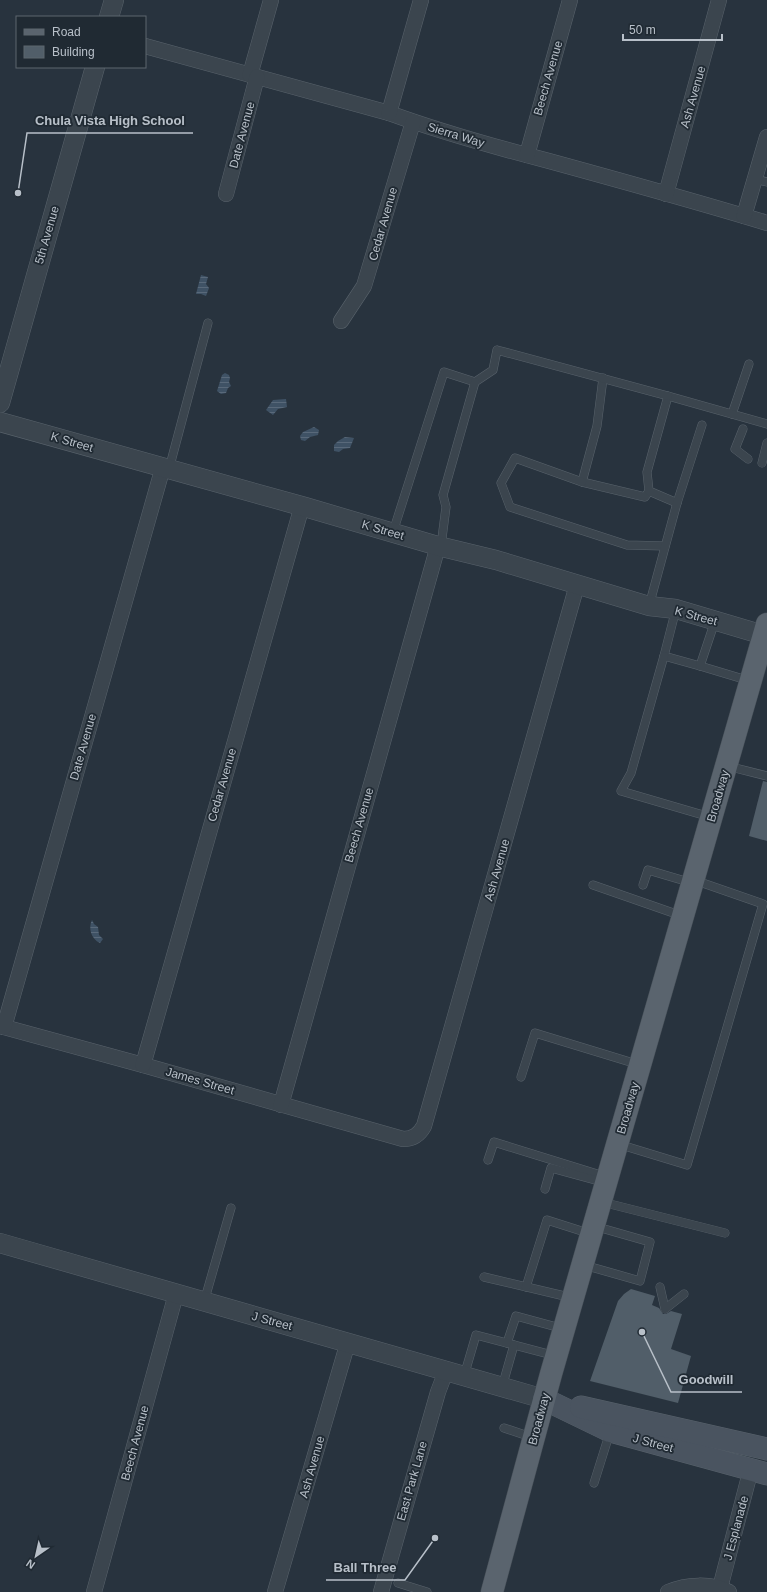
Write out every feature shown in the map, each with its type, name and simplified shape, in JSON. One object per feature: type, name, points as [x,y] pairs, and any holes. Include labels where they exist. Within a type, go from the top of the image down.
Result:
[{"type":"main road","name":"Broadway","points":[[492,1592],[544,1399],[750,682],[766,632]]},
{"type":"main road","name":"J Street","points":[[544,1399],[610,1431],[759,1471]]},
{"type":"main road","name":"J Street","points":[[544,1399],[767,1449]]},
{"type":"street","points":[[109,16],[114,0]]},
{"type":"street","name":"Date Avenue","points":[[226,194],[271,0]]},
{"type":"street","points":[[389,113],[421,0]]},
{"type":"street","name":"Beech Avenue","points":[[527,155],[570,0]]},
{"type":"street","name":"Ash Avenue","points":[[666,194],[720,0]]},
{"type":"street","name":"Sierra Way","points":[[146,46],[389,113],[413,122],[767,223]]},
{"type":"street","name":"5th Avenue","points":[[0,403],[95,68]]},
{"type":"street","name":"Cedar Avenue","points":[[341,321],[364,286],[413,122]]},
{"type":"street","points":[[744,216],[761,181],[767,137]]},
{"type":"street","name":"K Street","points":[[0,422],[302,506],[439,546],[496,560],[649,606],[676,610],[715,621],[766,632]]},
{"type":"street","name":"Date Avenue","points":[[2,1027],[166,468]]},
{"type":"street","name":"Cedar Avenue","points":[[143,1065],[302,506]]},
{"type":"street","name":"Beech Avenue","points":[[282,1105],[439,546]]},
{"type":"street","name":"Ash Avenue","points":[[399,1138],[412,1138],[417,1135],[424,1126],[577,585]]},
{"type":"street","name":"James Street","points":[[2,1027],[143,1065],[399,1138]]},
{"type":"street","name":"J Street","points":[[0,1243],[544,1399]]},
{"type":"street","name":"Beech Avenue","points":[[94,1592],[176,1294]]},
{"type":"street","name":"Ash Avenue","points":[[275,1592],[348,1342]]},
{"type":"street","name":"East Park Lane","points":[[381,1592],[438,1392],[446,1371]]},
{"type":"street","name":"J Esplanade","points":[[725,1590],[759,1471]]},
{"type":"street","points":[[668,1592],[696,1586],[725,1590]]},
{"type":"lane","points":[[166,468],[208,323]]},
{"type":"lane","points":[[439,546],[446,507],[443,495],[475,382],[493,370],[497,350],[767,424]]},
{"type":"lane","points":[[732,414],[749,364]]},
{"type":"lane","points":[[393,532],[444,372],[475,382]]},
{"type":"lane","points":[[582,482],[597,426],[603,378]]},
{"type":"lane","points":[[665,546],[627,545],[510,507],[501,483],[515,458],[582,482],[645,497],[649,490],[647,472],[668,396]]},
{"type":"lane","points":[[649,606],[677,503],[702,425]]},
{"type":"lane","points":[[743,429],[735,449],[748,459]]},
{"type":"lane","points":[[762,463],[767,443]]},
{"type":"lane","points":[[649,490],[677,503]]},
{"type":"lane","points":[[676,610],[631,772],[621,791],[712,817]]},
{"type":"lane","points":[[700,666],[715,621]]},
{"type":"lane","points":[[664,656],[750,682]]},
{"type":"lane","points":[[726,766],[767,776]]},
{"type":"lane","points":[[618,1144],[687,1165],[763,904],[693,882],[648,870],[643,885]]},
{"type":"lane","points":[[592,885],[683,916]]},
{"type":"lane","points":[[521,1077],[535,1033],[640,1065]]},
{"type":"lane","points":[[488,1160],[494,1142],[725,1233]]},
{"type":"lane","points":[[545,1189],[551,1168],[605,1187]]},
{"type":"lane","points":[[204,1302],[230,1208]]},
{"type":"lane","points":[[526,1287],[547,1220],[650,1242],[640,1281],[583,1265]]},
{"type":"lane","points":[[484,1277],[574,1298]]},
{"type":"lane","points":[[660,1287],[665,1309],[684,1294]]},
{"type":"lane","points":[[502,1387],[516,1316],[565,1329]]},
{"type":"lane","points":[[464,1376],[476,1335],[557,1357]]},
{"type":"lane","points":[[504,1428],[534,1438]]},
{"type":"lane","points":[[594,1483],[610,1431]]},
{"type":"lane","points":[[398,1583],[427,1592]]},
{"type":"water","points":[[201,275],[208,277],[206,284],[209,288],[206,296],[196,294]]},
{"type":"water","points":[[225,373],[229,375],[229,382],[231,386],[228,388],[226,393],[221,394],[217,391],[222,375]]},
{"type":"water","points":[[286,399],[287,407],[278,409],[273,415],[266,410],[273,400]]},
{"type":"water","points":[[314,427],[319,430],[318,435],[310,437],[305,441],[301,440],[300,436],[303,432]]},
{"type":"water","points":[[345,437],[354,438],[350,448],[343,449],[339,452],[334,451],[334,445]]},
{"type":"water","points":[[92,920],[98,927],[99,935],[103,939],[100,943],[92,936],[90,926]]},
{"type":"building","points":[[763,781],[767,782],[767,841],[749,836]]},
{"type":"building","points":[[631,1289],[655,1296],[652,1305],[659,1308],[663,1314],[671,1311],[682,1314],[671,1349],[691,1356],[678,1403],[590,1381],[618,1301]]},
{"type":"place","name":"Chula Vista High School","points":[[18,193]]},
{"type":"place","name":"Goodwill","points":[[642,1332]]},
{"type":"place","name":"Ball Three","points":[[435,1538]]}]
